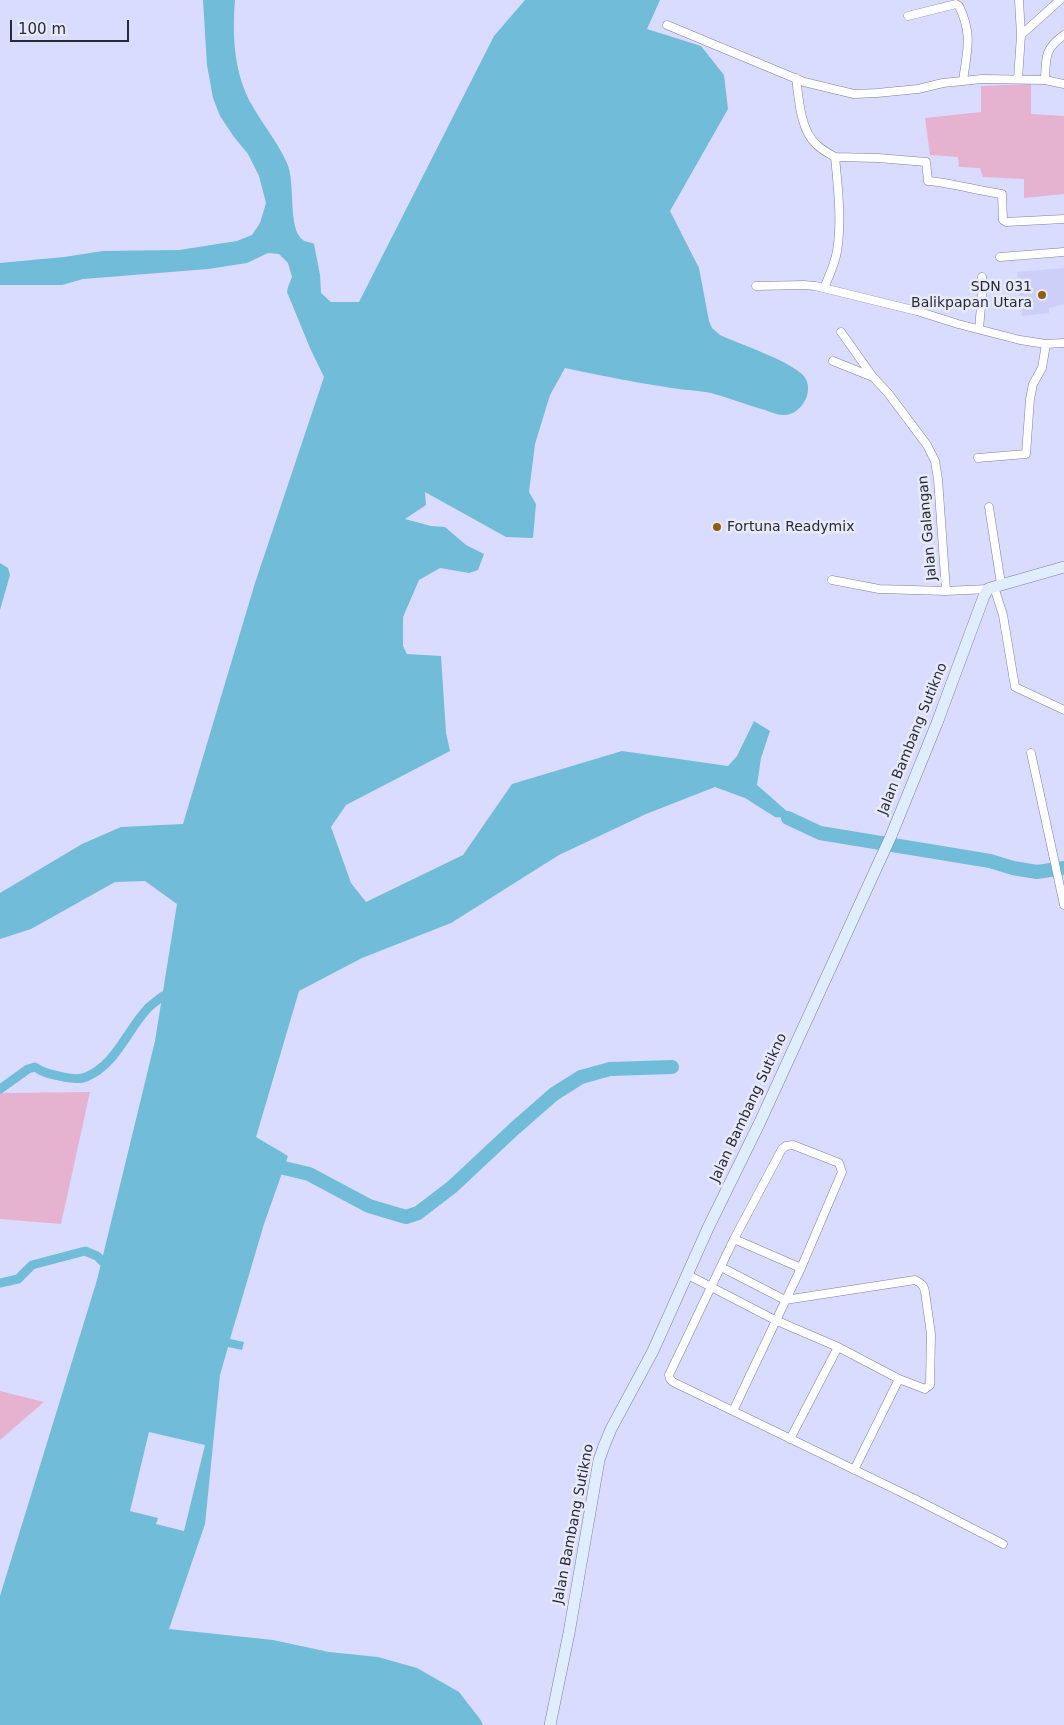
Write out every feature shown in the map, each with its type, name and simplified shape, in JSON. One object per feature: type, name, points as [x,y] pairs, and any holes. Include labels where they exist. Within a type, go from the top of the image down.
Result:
[{"type":"street","points":[[1018,79],[1021,35],[1019,0]]},
{"type":"street","points":[[1021,35],[1060,0]]},
{"type":"street","points":[[908,16],[956,4],[959,6],[968,30],[969,40],[963,81]]},
{"type":"street","points":[[667,25],[796,78],[854,94],[918,89],[982,79],[1045,80],[1064,84]]},
{"type":"street","points":[[1045,80],[1048,50],[1054,42],[1064,35]]},
{"type":"street","points":[[796,78],[800,109],[807,131],[815,143],[835,157],[926,162],[928,181],[1002,194],[1003,220],[1006,222],[1064,219]]},
{"type":"street","points":[[824,288],[837,252],[839,218],[835,157]]},
{"type":"street","points":[[1000,257],[1064,252]]},
{"type":"street","points":[[979,329],[982,277]]},
{"type":"street","points":[[756,286],[804,284],[917,311],[1020,340],[1046,344],[1064,342]]},
{"type":"street","points":[[840,332],[873,377]]},
{"type":"street","points":[[978,458],[1026,454],[1030,399],[1033,384],[1042,368],[1046,344]]},
{"type":"street","name":"Jalan Galangan","points":[[834,361],[873,377],[888,393],[927,445],[934,461],[938,479],[946,590]]},
{"type":"street","points":[[989,507],[994,587],[1005,623],[1015,687],[1064,710]]},
{"type":"street","points":[[832,580],[879,589],[946,590],[994,587],[1064,567]]},
{"type":"street","name":"Jalan Bambang Sutikno","points":[[550,1725],[569,1633],[599,1460],[611,1429],[653,1351],[716,1211],[764,1113],[891,836],[940,714],[984,596],[994,587]]},
{"type":"street","points":[[1031,753],[1064,905]]},
{"type":"street","points":[[732,1411],[841,1177],[842,1172],[839,1162],[793,1145],[782,1148],[734,1239],[669,1378],[673,1382],[732,1411],[917,1500],[1003,1544]]},
{"type":"street","points":[[734,1239],[800,1268]]},
{"type":"street","points":[[688,1275],[775,1320],[838,1348],[899,1380],[925,1389],[929,1388],[931,1383],[931,1334],[924,1286],[915,1280],[785,1300],[721,1267]]},
{"type":"street","points":[[790,1439],[838,1348]]},
{"type":"street","points":[[854,1470],[899,1380]]},
{"type":"shaded area","points":[[203,0],[235,0],[234,42],[238,69],[253,107],[279,148],[290,171],[295,226],[303,240],[314,244],[320,275],[321,293],[331,302],[359,302],[494,36],[525,0],[660,0],[647,29],[701,46],[724,75],[728,109],[670,211],[699,268],[709,321],[712,328],[720,335],[794,368],[802,374],[808,386],[808,393],[801,406],[790,414],[781,415],[711,393],[641,383],[565,368],[550,395],[535,444],[529,492],[536,504],[533,538],[506,537],[425,492],[426,505],[405,519],[431,526],[445,527],[466,545],[484,554],[478,570],[469,573],[440,568],[419,580],[403,617],[403,646],[407,654],[441,656],[446,733],[450,751],[346,805],[331,827],[351,883],[366,902],[463,855],[512,784],[622,751],[728,766],[737,756],[754,721],[770,731],[761,758],[757,785],[789,813],[788,818],[775,817],[745,798],[715,787],[646,814],[559,855],[451,923],[362,958],[299,991],[256,1137],[288,1156],[264,1224],[230,1339],[244,1342],[242,1350],[228,1347],[220,1375],[205,1524],[169,1629],[273,1640],[329,1652],[378,1657],[417,1668],[459,1692],[483,1725],[0,1725],[0,1596],[97,1280],[155,1041],[177,904],[145,881],[115,882],[31,929],[0,939],[0,893],[82,844],[121,827],[183,824],[255,583],[324,377],[287,292],[292,277],[288,263],[279,254],[268,253],[247,263],[208,269],[83,279],[62,285],[0,285],[0,263],[103,251],[179,250],[237,241],[252,235],[260,223],[266,203],[259,176],[248,154],[220,116],[213,98],[207,65]]},
{"type":"shaded area","points":[[1031,84],[1031,114],[1064,116],[1064,194],[1024,198],[1024,179],[983,177],[980,168],[959,167],[958,157],[930,155],[925,118],[981,112],[981,86]]},
{"type":"shaded area","name":"SDN 031 Balikpapan Utara","points":[[1064,268],[1064,304],[1049,308],[1049,313],[1022,316],[1017,272]]},
{"type":"shaded area","points":[[0,563],[8,568],[10,575],[0,610]]},
{"type":"shaded area","points":[[90,1092],[61,1224],[0,1219],[0,1093]]},
{"type":"shaded area","points":[[0,1391],[44,1402],[0,1440]]},
{"type":"pier","points":[[149,1432],[205,1445],[184,1531],[156,1524],[158,1518],[130,1511]]},
{"type":"waterway","points":[[788,818],[820,833],[990,861],[1013,868],[1037,872],[1064,868]]},
{"type":"waterway","points":[[0,1089],[28,1069],[35,1067],[41,1071],[62,1077],[86,1077],[113,1056],[148,1008],[163,996]]},
{"type":"waterway","points":[[284,1168],[309,1174],[369,1206],[406,1217],[418,1213],[452,1187],[554,1094],[581,1077],[610,1069],[672,1067]]},
{"type":"waterway","points":[[0,1283],[18,1279],[32,1265],[85,1251],[97,1256],[102,1261]]},
{"type":"place","name":"SDN 031 Balikpapan Utara","points":[[1042,295]]},
{"type":"place","name":"Fortuna Readymix","points":[[717,527]]}]
